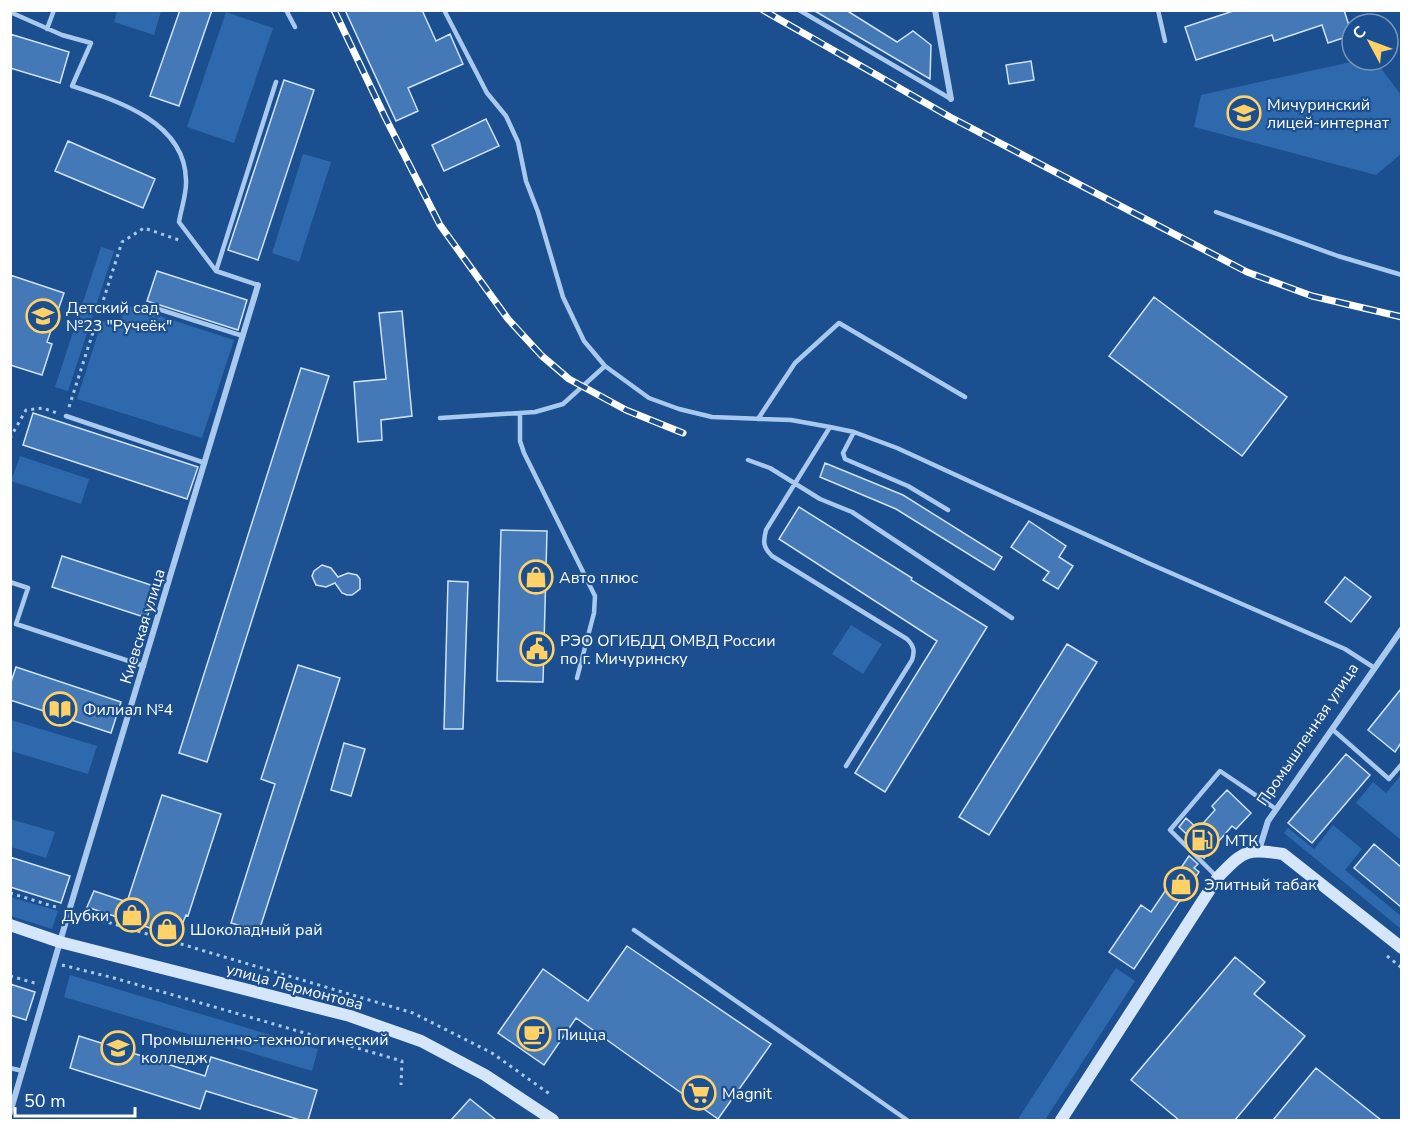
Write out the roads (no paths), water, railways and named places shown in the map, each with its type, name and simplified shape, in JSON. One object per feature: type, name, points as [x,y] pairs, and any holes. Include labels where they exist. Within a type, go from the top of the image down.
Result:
[{"type":"street","points":[[935,10],[951,99]]},
{"type":"street","name":"Киевская улица","points":[[10,1113],[258,285]]},
{"type":"street","name":"Промышленная улица","points":[[1259,850],[1268,821],[1401,629]]},
{"type":"street","points":[[1061,1120],[1218,877],[1240,855],[1259,850],[1283,854],[1401,948]]},
{"type":"street","name":"улица Лермонтова","points":[[10,925],[60,942],[350,1016],[421,1041],[485,1075],[553,1120]]},
{"type":"lane","points":[[47,29],[54,10]]},
{"type":"lane","points":[[286,10],[295,27]]},
{"type":"lane","points":[[444,10],[487,93],[506,116],[518,142],[526,181],[538,212],[563,297],[584,341],[605,366],[650,398],[679,409],[712,417],[791,420],[854,432],[897,448],[1148,563],[1345,649],[1373,667]]},
{"type":"lane","points":[[799,10],[951,99]]},
{"type":"lane","points":[[1158,10],[1165,41]]},
{"type":"lane","points":[[10,12],[62,35],[91,43],[72,86],[105,97],[156,122],[180,151],[187,181],[179,222],[216,271],[258,285]]},
{"type":"lane","points":[[216,271],[276,82]]},
{"type":"lane","points":[[1216,212],[1338,256],[1401,274]]},
{"type":"lane","points":[[152,307],[243,336]]},
{"type":"lane","points":[[758,419],[795,363],[839,323],[965,397]]},
{"type":"lane","points":[[441,418],[535,412],[562,404],[605,366]]},
{"type":"lane","points":[[520,413],[520,441],[524,453],[595,596],[594,613],[577,678]]},
{"type":"lane","points":[[66,416],[205,463]]},
{"type":"lane","points":[[830,427],[766,530],[763,542],[765,549],[772,556],[906,639],[912,645],[914,652],[912,660],[846,766]]},
{"type":"lane","points":[[854,432],[844,448],[845,459],[908,486],[948,510]]},
{"type":"lane","points":[[748,459],[770,468],[820,499],[852,512],[1012,618]]},
{"type":"lane","points":[[10,582],[28,588],[16,624],[144,666]]},
{"type":"lane","points":[[1332,729],[1389,779],[1401,764]]},
{"type":"lane","points":[[1218,877],[1170,830],[1220,771],[1276,809]]},
{"type":"lane","points":[[634,930],[907,1120]]},
{"type":"lane","points":[[10,1068],[23,1071]]},
{"type":"railway","points":[[334,10],[440,225],[508,319],[542,356],[569,379],[626,410],[683,433]]},
{"type":"railway","points":[[763,10],[950,117],[1247,272],[1312,296],[1402,317]]},
{"type":"place","name":"Мичуринский лицей-интернат","points":[[1244,113]]},
{"type":"place","name":"Детский сад №23 \"Ручеёк\"","points":[[43,316]]},
{"type":"place","name":"Авто плюс","points":[[536,577]]},
{"type":"place","name":"РЭО ОГИБДД ОМВД России по г. Мичуринску","points":[[537,649]]},
{"type":"place","name":"Филиал №4","points":[[60,709]]},
{"type":"place","name":"МТК","points":[[1202,840]]},
{"type":"place","name":"Элитный табак","points":[[1181,884]]},
{"type":"place","name":"Дубки","points":[[132,915]]},
{"type":"place","name":"Шоколадный рай","points":[[167,929]]},
{"type":"place","name":"Пицца","points":[[534,1034]]},
{"type":"place","name":"Промышленно-технологический колледж","points":[[118,1048]]},
{"type":"place","name":"Magnit","points":[[699,1093]]}]
